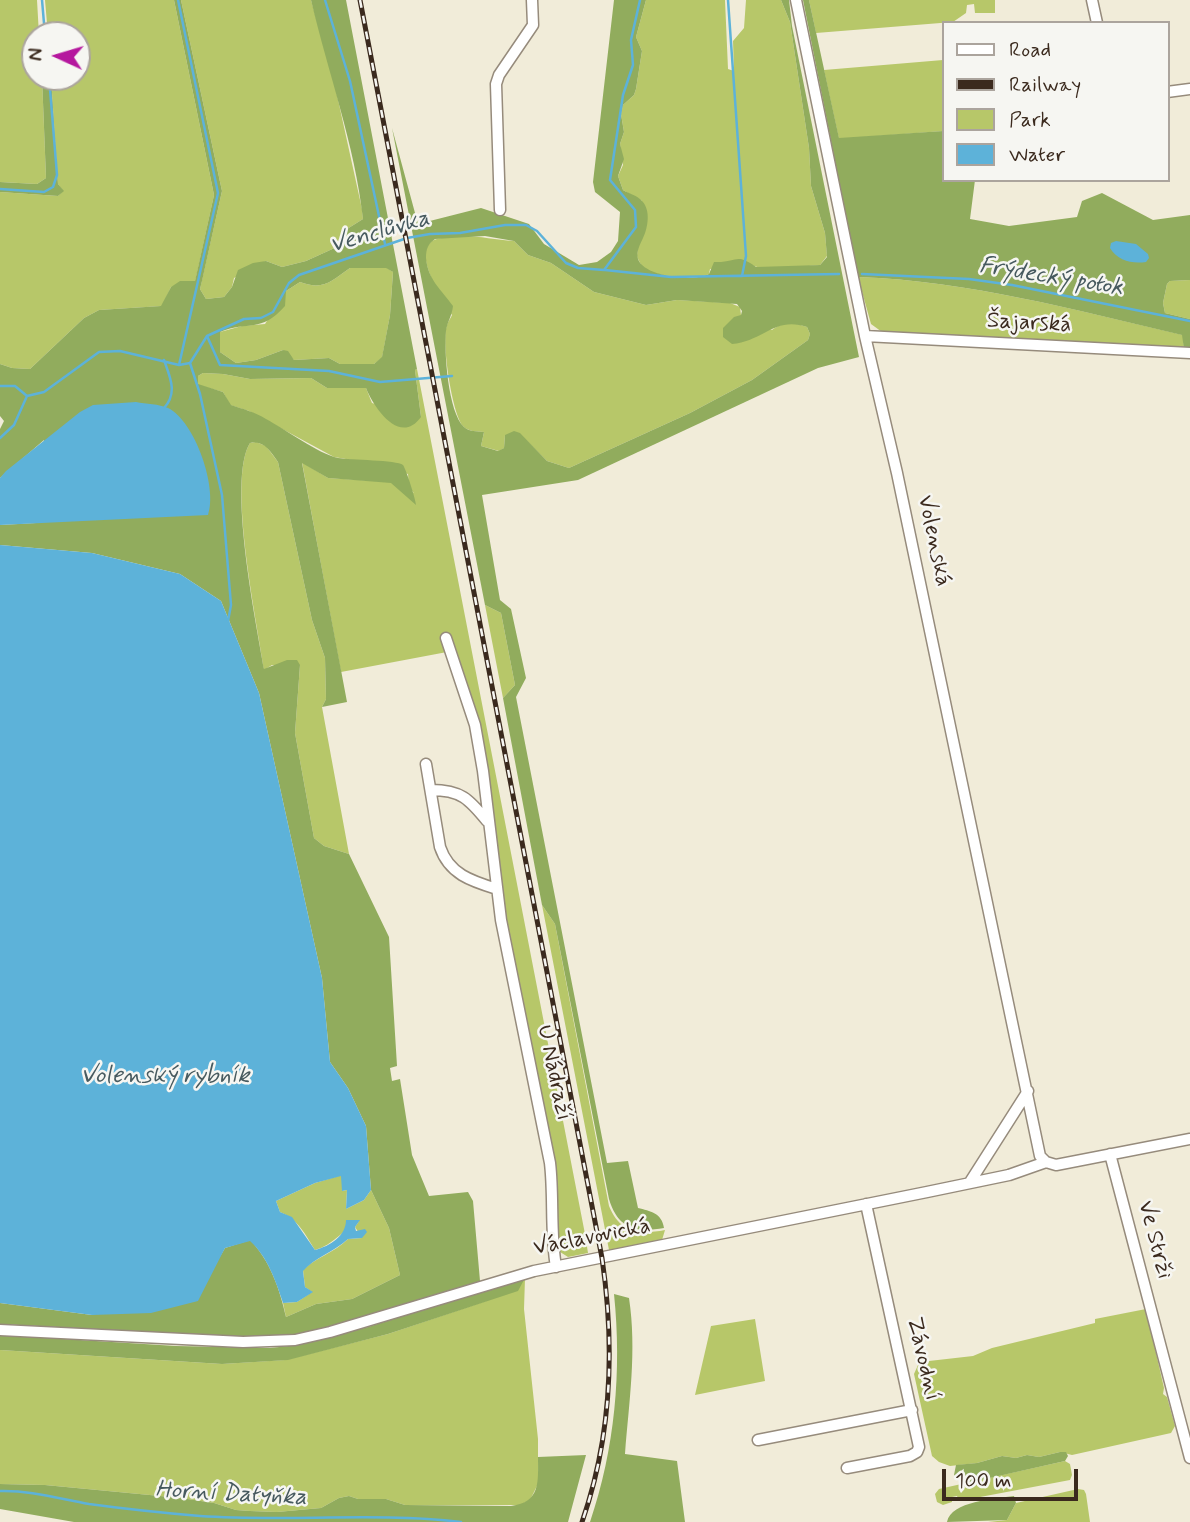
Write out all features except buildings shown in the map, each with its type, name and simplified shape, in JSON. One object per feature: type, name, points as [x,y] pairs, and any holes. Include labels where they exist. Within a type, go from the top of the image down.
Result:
[{"type":"street","points":[[500,210],[496,84],[499,75],[533,25],[533,0]]},
{"type":"street","name":"Volenská","points":[[796,0],[1040,1156],[1046,1162]]},
{"type":"street","points":[[1092,0],[1097,21]]},
{"type":"street","points":[[1169,92],[1190,89]]},
{"type":"street","name":"Šajarská","points":[[865,336],[1190,353]]},
{"type":"street","name":"U Nádraží","points":[[446,638],[475,725],[501,920],[550,1163],[553,1193],[552,1244],[556,1267]]},
{"type":"street","points":[[426,764],[444,860],[453,870],[472,882],[497,888]]},
{"type":"street","points":[[431,790],[455,792],[488,821]]},
{"type":"street","points":[[971,1182],[1028,1091]]},
{"type":"street","name":"Václavovická","points":[[0,1330],[243,1342],[295,1340],[534,1271],[1009,1175],[1046,1162],[1056,1165],[1190,1139]]},
{"type":"street","name":"Ve Strži","points":[[1110,1154],[1188,1441],[1190,1458]]},
{"type":"street","name":"Závodní","points":[[847,1468],[910,1456],[917,1452],[919,1440],[866,1204]]},
{"type":"street","points":[[758,1440],[912,1410]]},
{"type":"green space","points":[[0,0],[37,0],[38,21],[21,21],[21,91],[43,91],[46,178],[37,184],[0,182]]},
{"type":"green space","points":[[45,0],[174,0],[214,195],[195,282],[171,287],[162,306],[99,310],[84,318],[30,369],[12,368],[0,364],[0,192],[58,196],[63,191],[58,184],[52,91],[91,91],[91,21],[47,21]]},
{"type":"green space","points":[[174,0],[181,0],[222,191],[200,289],[206,299],[224,297],[232,287],[238,270],[253,263],[266,261],[282,267],[306,261],[339,246],[347,229],[363,219],[348,136],[311,0],[346,0],[417,369],[421,417],[405,428],[396,426],[381,414],[366,388],[327,388],[311,378],[250,379],[203,373],[198,376],[198,384],[223,392],[231,405],[262,417],[330,456],[399,463],[403,465],[411,485],[416,505],[391,483],[328,478],[302,463],[347,702],[322,707],[326,699],[325,658],[312,620],[278,462],[266,447],[259,443],[250,443],[244,461],[242,518],[264,669],[287,660],[297,660],[300,665],[295,733],[314,838],[324,846],[349,854],[389,937],[397,1066],[390,1068],[392,1081],[400,1079],[412,1155],[429,1196],[468,1192],[473,1201],[480,1281],[290,1336],[248,1337],[0,1324],[0,1303],[92,1315],[215,1265],[225,1248],[250,1240],[273,1276],[286,1317],[316,1304],[352,1299],[400,1275],[389,1228],[371,1190],[366,1126],[348,1088],[330,1062],[322,978],[259,693],[221,601],[180,574],[92,553],[0,545],[0,525],[36,523],[44,440],[0,478],[0,429],[4,421],[0,416],[0,364],[30,369],[84,318],[99,310],[161,306],[171,287],[180,281],[195,281],[214,195]],"holes":[[[350,268],[386,268],[393,272],[390,315],[382,357],[374,364],[340,364],[329,358],[294,360],[288,351],[283,350],[256,360],[236,363],[220,352],[220,332],[268,320],[285,306],[286,291],[300,282],[321,285],[332,281]]]},
{"type":"green space","points":[[181,0],[311,0],[335,86],[362,209],[363,219],[347,229],[339,246],[306,261],[282,267],[266,261],[234,278],[232,287],[224,297],[206,299],[200,289],[222,191]]},
{"type":"green space","points":[[614,0],[646,0],[636,37],[642,51],[636,89],[634,95],[623,105],[621,114],[624,132],[620,144],[624,159],[618,176],[623,190],[640,199],[647,209],[647,224],[638,259],[642,265],[659,274],[682,278],[709,274],[714,262],[736,259],[756,267],[820,265],[827,257],[825,233],[811,186],[809,148],[790,22],[781,0],[789,0],[859,357],[818,368],[578,480],[482,495],[500,600],[511,609],[526,678],[516,697],[607,1163],[628,1161],[638,1208],[661,1219],[664,1228],[645,1230],[623,1223],[617,1217],[609,1199],[555,924],[542,905],[503,698],[515,685],[501,613],[485,605],[392,128],[418,224],[481,208],[529,224],[544,244],[579,265],[597,262],[611,252],[618,241],[620,212],[595,192],[593,182]],"holes":[[[485,236],[514,241],[528,255],[551,263],[594,292],[646,305],[677,300],[737,304],[742,311],[741,315],[734,317],[723,328],[723,337],[732,344],[753,339],[786,325],[807,327],[810,334],[808,340],[752,380],[690,413],[569,468],[547,461],[520,433],[514,431],[505,435],[504,448],[498,451],[481,446],[484,432],[466,429],[454,409],[448,381],[446,341],[453,306],[432,278],[427,266],[426,252],[435,239]]]},
{"type":"green space","points":[[646,0],[725,0],[728,69],[734,71],[733,41],[744,28],[746,0],[781,0],[790,22],[809,148],[811,186],[825,233],[827,256],[820,265],[774,269],[750,264],[710,269],[709,274],[687,277],[653,272],[640,264],[637,256],[642,201],[623,190],[618,176],[623,165],[620,144],[624,132],[621,114],[623,105],[634,95],[636,89],[642,51],[636,37]]},
{"type":"green space","points":[[803,0],[809,0],[839,138],[942,131],[942,182],[975,182],[970,219],[1009,226],[1077,217],[1082,201],[1102,193],[1153,220],[1190,215],[1190,280],[1170,281],[1163,303],[1165,313],[1190,319],[1190,350],[1184,349],[1182,335],[1062,307],[940,284],[858,277]]},
{"type":"green space","points":[[809,0],[995,0],[995,13],[975,13],[974,4],[967,5],[966,13],[954,21],[816,33]]},
{"type":"green space","points":[[942,60],[942,131],[839,139],[824,70]]},
{"type":"green space","points":[[43,91],[52,91],[58,184],[64,191],[58,196],[0,192],[0,182],[37,184],[46,178]]},
{"type":"green space","points":[[462,236],[514,241],[528,255],[551,263],[594,292],[646,305],[677,300],[730,303],[740,307],[741,315],[772,330],[793,323],[807,327],[810,334],[808,340],[752,380],[690,413],[569,468],[547,461],[527,441],[505,435],[504,448],[499,451],[481,446],[484,432],[465,428],[455,407],[445,345],[447,325],[452,315],[431,277],[426,255],[428,246],[434,240]]},
{"type":"green space","points":[[350,268],[387,268],[393,272],[390,315],[382,358],[374,364],[340,364],[329,358],[294,360],[283,350],[256,360],[236,363],[220,352],[220,332],[265,324],[286,291],[300,282],[308,285],[327,283]]},
{"type":"green space","points":[[858,277],[940,284],[1062,307],[1183,335],[1184,349],[882,332],[871,324]]},
{"type":"green space","points":[[1190,280],[1190,319],[1165,313],[1163,303],[1167,284],[1170,281]]},
{"type":"green space","points":[[417,369],[585,1234],[588,1253],[568,1257],[557,1250],[556,1169],[515,961],[505,928],[482,751],[447,652],[341,672],[302,462],[328,478],[391,482],[414,493],[409,488],[408,474],[334,457],[249,411],[230,405],[223,392],[198,385],[198,376],[203,373],[250,379],[311,378],[327,388],[366,388],[372,403],[421,417]]},
{"type":"green space","points":[[250,443],[266,446],[278,462],[312,620],[325,658],[326,699],[322,707],[349,854],[324,846],[314,838],[295,733],[300,665],[272,665],[264,670],[242,518],[244,461]]},
{"type":"green space","points":[[485,605],[501,613],[515,685],[503,698]]},
{"type":"green space","points":[[542,905],[555,924],[609,1206],[619,1222],[631,1230],[665,1230],[662,1240],[609,1250]]},
{"type":"green space","points":[[342,1175],[342,1191],[347,1190],[346,1209],[364,1200],[371,1190],[389,1228],[400,1275],[352,1299],[316,1304],[286,1317],[283,1303],[297,1302],[312,1292],[305,1287],[303,1270],[348,1239],[362,1238],[355,1227],[359,1221],[327,1245],[315,1250],[296,1223],[280,1212],[276,1201],[315,1183]]},
{"type":"green space","points":[[525,1278],[524,1309],[538,1439],[538,1484],[530,1500],[520,1505],[405,1505],[386,1499],[358,1499],[349,1496],[339,1498],[321,1508],[277,1512],[250,1511],[181,1498],[45,1485],[0,1484],[0,1350],[222,1364],[285,1360],[388,1334],[486,1301]]},
{"type":"green space","points":[[525,1278],[518,1291],[388,1334],[288,1360],[222,1364],[0,1350],[0,1335],[176,1346],[270,1348],[298,1345],[368,1327]]},
{"type":"green space","points":[[614,1294],[629,1298],[631,1318],[632,1376],[625,1454],[677,1461],[685,1522],[590,1522],[611,1438],[614,1410],[617,1352]]},
{"type":"green space","points":[[1146,1309],[1164,1388],[1163,1394],[1167,1397],[1175,1426],[1171,1433],[1072,1455],[1060,1452],[1039,1457],[1002,1456],[977,1463],[950,1466],[932,1456],[914,1374],[918,1365],[929,1361],[973,1356],[992,1348],[1095,1323],[1095,1319]]},
{"type":"green space","points":[[755,1319],[765,1381],[695,1395],[711,1326]]},
{"type":"green space","points":[[1066,1452],[1068,1456],[1065,1461],[963,1484],[954,1475],[956,1465],[1002,1456],[1039,1457]]},
{"type":"green space","points":[[586,1455],[568,1522],[74,1522],[0,1509],[0,1484],[45,1485],[181,1498],[250,1511],[277,1512],[321,1508],[339,1498],[349,1496],[358,1499],[386,1499],[405,1505],[511,1506],[521,1504],[533,1495],[537,1482],[538,1457]]},
{"type":"green space","points":[[1065,1461],[1070,1464],[1070,1480],[959,1501],[957,1496],[952,1497],[952,1502],[943,1505],[937,1502],[935,1494],[939,1489]]},
{"type":"green space","points":[[1078,1489],[1084,1490],[1086,1494],[1090,1522],[988,1522],[1007,1520],[1016,1503]]},
{"type":"green space","points":[[1014,1496],[1016,1503],[1007,1520],[947,1522],[950,1515],[965,1505]]},
{"type":"water","points":[[1116,241],[1136,244],[1149,258],[1141,263],[1121,259],[1110,248],[1111,243]]},
{"type":"water","points":[[136,402],[168,408],[187,426],[207,473],[210,489],[208,515],[0,525],[0,478],[6,471],[80,412],[93,405]]},
{"type":"water","name":"Volenský rybník","points":[[0,545],[92,553],[180,574],[221,601],[259,693],[322,978],[330,1062],[348,1088],[366,1126],[371,1190],[364,1200],[346,1209],[347,1190],[342,1191],[341,1176],[315,1183],[276,1201],[280,1212],[292,1217],[315,1250],[336,1240],[343,1231],[346,1220],[360,1220],[355,1227],[356,1231],[365,1229],[367,1232],[362,1238],[348,1239],[303,1271],[305,1287],[313,1292],[297,1302],[283,1303],[266,1261],[250,1241],[225,1248],[198,1301],[151,1313],[92,1315],[0,1303]]},
{"type":"waterway","points":[[42,0],[44,21]]},
{"type":"waterway","points":[[178,0],[218,193],[179,365]]},
{"type":"waterway","points":[[325,0],[350,81],[385,244]]},
{"type":"waterway","name":"Venclůvka","points":[[0,386],[15,386],[27,396],[44,392],[99,352],[120,351],[179,365],[190,363],[207,336],[244,319],[261,318],[273,312],[289,283],[299,275],[407,238],[505,225],[526,225],[537,231],[566,263],[578,268],[604,270],[636,227],[635,210],[610,180],[623,95],[633,65],[631,40],[640,0]]},
{"type":"waterway","points":[[728,0],[746,256],[742,276]]},
{"type":"waterway","points":[[0,189],[44,192],[53,187],[57,175],[50,91]]},
{"type":"waterway","name":"Frýdecký potok","points":[[605,270],[671,277],[839,274]]},
{"type":"waterway","name":"Frýdecký potok","points":[[862,274],[969,279],[1012,285],[1190,321]]},
{"type":"waterway","points":[[207,336],[220,365],[329,371],[380,382],[452,376]]},
{"type":"waterway","points":[[164,360],[172,391],[164,408]]},
{"type":"waterway","points":[[190,363],[200,394],[222,495],[231,605],[228,621]]},
{"type":"waterway","points":[[0,438],[14,425],[27,396]]},
{"type":"waterway","name":"Horní Datyňka","points":[[0,1491],[34,1493],[103,1506],[200,1516],[396,1518],[461,1522]]},
{"type":"railway","points":[[360,0],[602,1258],[609,1325],[608,1391],[600,1457],[582,1522]]}]
